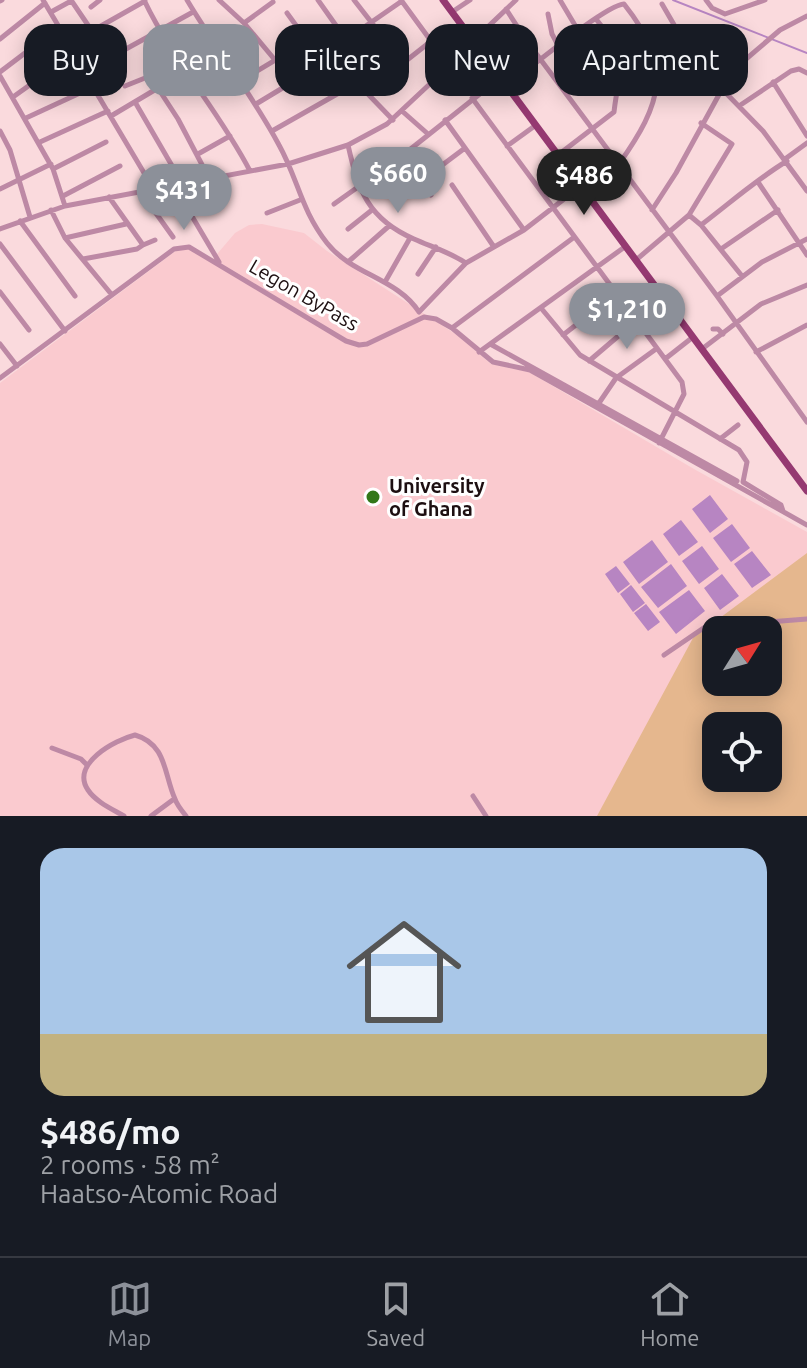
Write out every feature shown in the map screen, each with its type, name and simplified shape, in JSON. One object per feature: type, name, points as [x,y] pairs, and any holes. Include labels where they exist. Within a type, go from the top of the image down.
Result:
[{"type":"main road","points":[[443,0],[460,24]]},
{"type":"main road","points":[[514,96],[807,491]]},
{"type":"street","points":[[51,12],[71,0],[89,29],[94,31],[144,1],[156,24]]},
{"type":"street","points":[[91,7],[100,0]]},
{"type":"street","points":[[187,0],[202,24]]},
{"type":"street","points":[[219,0],[228,3],[275,60],[259,70]]},
{"type":"street","points":[[318,0],[336,24]]},
{"type":"street","points":[[354,0],[370,23],[402,0],[425,34]]},
{"type":"street","points":[[452,12],[470,0]]},
{"type":"street","points":[[493,24],[516,0]]},
{"type":"street","points":[[560,0],[574,24]]},
{"type":"street","points":[[706,0],[716,11],[725,14],[765,0]]},
{"type":"street","points":[[0,39],[44,2],[56,24]]},
{"type":"street","points":[[244,23],[273,2]]},
{"type":"street","points":[[589,24],[618,4],[624,4],[638,24]]},
{"type":"street","points":[[662,4],[674,24]]},
{"type":"street","points":[[506,9],[807,422]]},
{"type":"street","points":[[172,24],[193,12]]},
{"type":"street","points":[[287,13],[295,24]]},
{"type":"street","points":[[548,14],[554,38]]},
{"type":"street","points":[[748,57],[775,34],[807,16]]},
{"type":"street","points":[[558,155],[613,114],[624,65],[616,44],[596,19]]},
{"type":"street","points":[[409,58],[425,46]]},
{"type":"street","points":[[538,63],[554,51]]},
{"type":"street","points":[[24,55],[0,74],[52,166],[65,206]]},
{"type":"street","points":[[739,106],[791,71],[799,69],[807,73]]},
{"type":"street","points":[[773,82],[807,136]]},
{"type":"street","points":[[26,118],[94,88],[153,188]]},
{"type":"street","points":[[0,229],[65,206],[288,164],[348,145],[393,120],[425,88]]},
{"type":"street","points":[[13,97],[24,89]]},
{"type":"street","points":[[256,104],[275,93]]},
{"type":"street","points":[[40,142],[145,96]]},
{"type":"street","points":[[163,96],[209,178]]},
{"type":"street","points":[[203,96],[250,171]]},
{"type":"street","points":[[251,96],[288,164],[300,200],[334,252],[409,297],[418,315]]},
{"type":"street","points":[[272,131],[327,96]]},
{"type":"street","points":[[370,96],[393,120]]},
{"type":"street","points":[[334,204],[403,155],[475,96]]},
{"type":"street","points":[[619,164],[638,137],[655,96]]},
{"type":"street","points":[[652,210],[676,173],[716,96]]},
{"type":"street","points":[[729,96],[786,160],[806,188]]},
{"type":"street","points":[[472,98],[684,388],[676,412],[660,440]]},
{"type":"street","points":[[135,102],[182,183]]},
{"type":"street","points":[[402,111],[428,134]]},
{"type":"street","points":[[445,120],[524,230]]},
{"type":"street","points":[[636,260],[671,234],[689,215],[732,144],[701,123]]},
{"type":"street","points":[[507,146],[536,125]]},
{"type":"street","points":[[0,131],[10,150],[30,217]]},
{"type":"street","points":[[198,154],[230,136]]},
{"type":"street","points":[[0,189],[106,142]]},
{"type":"street","points":[[701,225],[807,143]]},
{"type":"street","points":[[348,145],[357,186],[372,210],[389,226],[410,238],[466,263]]},
{"type":"street","points":[[421,181],[465,148]]},
{"type":"street","points":[[403,155],[431,195]]},
{"type":"street","points":[[63,196],[120,166]]},
{"type":"street","points":[[758,182],[804,241],[807,255]]},
{"type":"street","points":[[170,185],[220,264]]},
{"type":"street","points":[[452,185],[494,247]]},
{"type":"street","points":[[418,315],[466,263],[524,230],[581,186]]},
{"type":"street","points":[[140,191],[173,237]]},
{"type":"street","points":[[109,197],[143,245]]},
{"type":"street","points":[[267,213],[300,200]]},
{"type":"street","points":[[51,210],[65,238],[112,295]]},
{"type":"street","points":[[348,229],[372,210]]},
{"type":"street","points":[[721,249],[778,210]]},
{"type":"street","points":[[689,215],[701,225],[742,276]]},
{"type":"street","points":[[20,221],[75,296]]},
{"type":"street","points":[[65,238],[127,224]]},
{"type":"street","points":[[348,262],[389,226]]},
{"type":"street","points":[[385,283],[410,238]]},
{"type":"street","points":[[452,328],[573,238]]},
{"type":"street","points":[[83,259],[133,250],[155,240]]},
{"type":"street","points":[[717,296],[762,262],[804,241]]},
{"type":"street","points":[[0,244],[65,331]]},
{"type":"street","points":[[479,352],[626,246]]},
{"type":"street","name":"Legon ByPass","points":[[0,378],[174,249],[189,247],[346,341],[359,345],[418,315]]},
{"type":"street","points":[[418,274],[436,247]]},
{"type":"street","points":[[702,349],[774,297],[807,285]]},
{"type":"street","points":[[0,292],[29,330]]},
{"type":"street","points":[[563,335],[616,294]]},
{"type":"street","points":[[541,308],[577,352],[589,361],[739,450],[747,462],[743,479],[745,484],[781,505],[783,512]]},
{"type":"street","points":[[418,315],[436,319],[452,328],[493,362],[530,370],[598,405]]},
{"type":"street","points":[[589,361],[636,321]]},
{"type":"street","points":[[756,352],[807,325]]},
{"type":"street","points":[[713,329],[723,334]]},
{"type":"street","points":[[665,359],[693,337]]},
{"type":"street","points":[[0,344],[17,366]]},
{"type":"street","points":[[492,345],[807,525]]},
{"type":"street","points":[[598,405],[616,378],[656,349]]},
{"type":"street","points":[[720,439],[738,425]]},
{"type":"street","points":[[660,440],[737,481]]},
{"type":"street","points":[[664,655],[705,627],[807,619]]},
{"type":"street","points":[[124,816],[95,798],[86,789],[84,780],[87,765],[127,737],[142,737],[160,754],[174,799],[186,816]]},
{"type":"street","points":[[52,748],[81,759],[87,765]]},
{"type":"street","points":[[473,796],[486,816]]},
{"type":"street","points":[[151,816],[174,799]]},
{"type":"shaded area","name":"University of Ghana","points":[[262,224],[304,233],[457,335],[491,364],[529,372],[807,532],[807,816],[0,816],[0,383],[177,250],[189,249],[212,260],[235,233],[249,225]]},
{"type":"shaded area","points":[[710,495],[728,519],[710,533],[692,509]]},
{"type":"shaded area","points":[[681,520],[698,542],[679,556],[663,534]]},
{"type":"shaded area","points":[[732,524],[750,548],[731,562],[713,538]]},
{"type":"shaded area","points":[[652,540],[668,562],[639,584],[623,562]]},
{"type":"shaded area","points":[[702,546],[719,569],[699,584],[682,561]]},
{"type":"shaded area","points":[[752,551],[771,575],[752,588],[734,564]]},
{"type":"shaded area","points":[[807,553],[807,816],[597,816],[693,638],[702,631],[702,696],[782,696],[782,616],[723,616]]},
{"type":"shaded area","points":[[671,564],[687,586],[658,608],[641,587]]},
{"type":"shaded area","points":[[616,566],[630,584],[618,593],[605,574]]},
{"type":"shaded area","points":[[722,574],[739,596],[720,610],[704,588]]},
{"type":"shaded area","points":[[631,585],[645,603],[633,612],[620,594]]},
{"type":"shaded area","points":[[689,590],[705,611],[676,634],[659,612]]},
{"type":"shaded area","points":[[646,604],[660,622],[648,631],[634,613]]},
{"type":"waterway","points":[[673,0],[807,53]]},
{"type":"place","name":"University of Ghana","points":[[373,497]]}]
